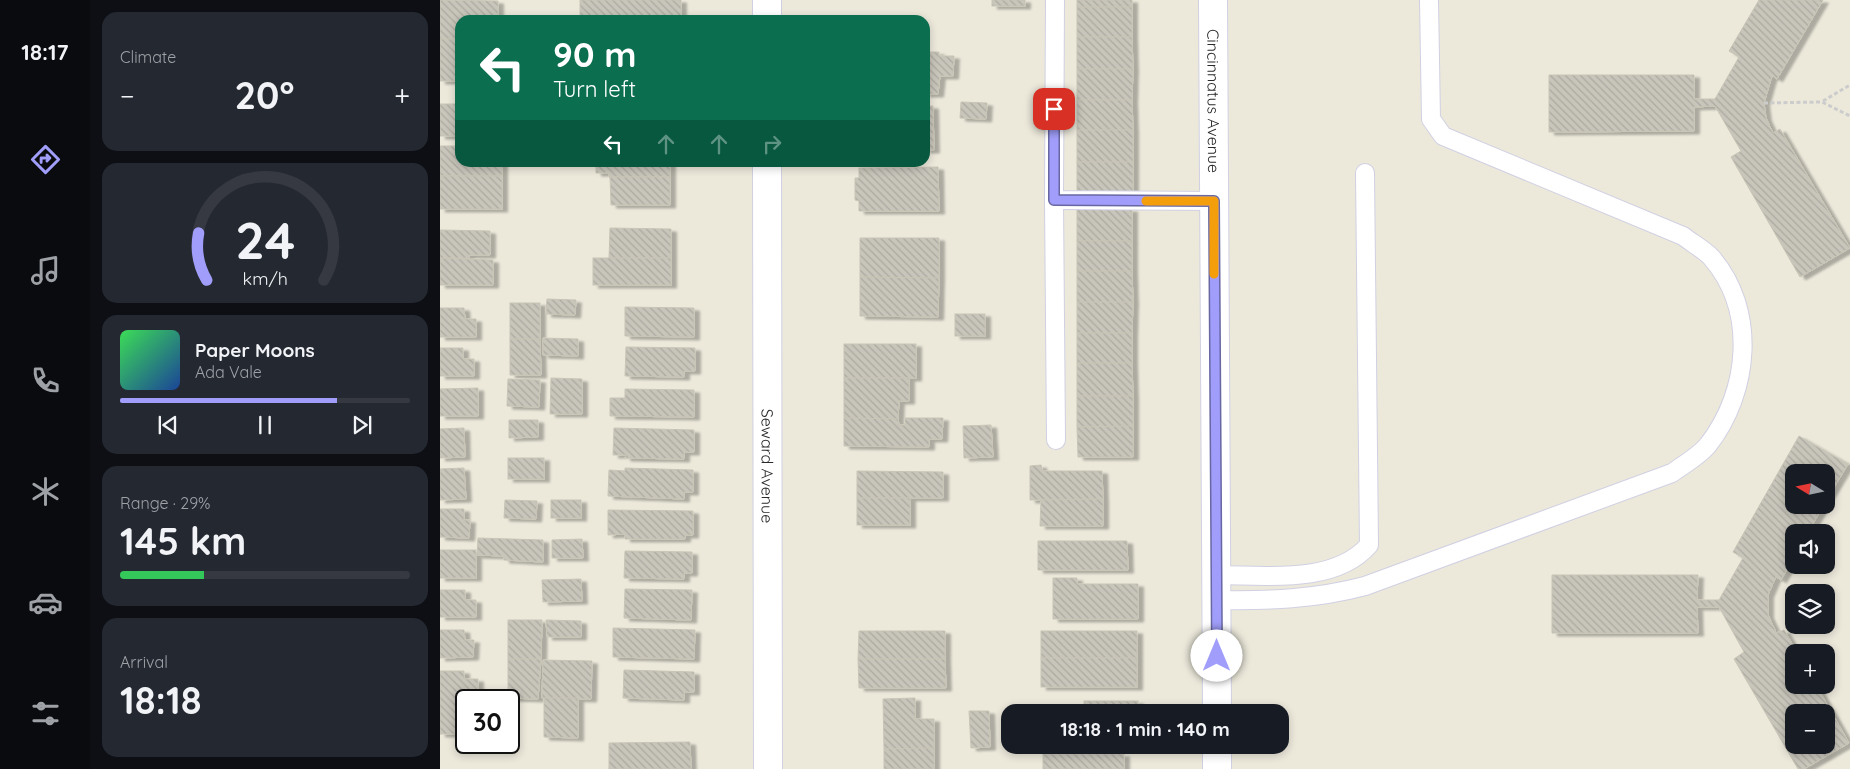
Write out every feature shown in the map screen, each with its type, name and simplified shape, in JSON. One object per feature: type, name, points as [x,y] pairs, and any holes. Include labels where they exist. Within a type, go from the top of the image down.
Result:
[{"type":"street","points":[[767,0],[767,15]]},
{"type":"street","name":"Cincinnatus Avenue","points":[[1213,0],[1217,704]]},
{"type":"street","name":"Seward Avenue","points":[[767,167],[768,769]]},
{"type":"street","points":[[1217,754],[1218,769]]},
{"type":"lane","points":[[1055,0],[1056,440]]},
{"type":"lane","points":[[1217,587],[1264,601],[1318,596],[1365,586],[1672,473],[1707,446],[1726,416],[1738,384],[1743,326],[1726,277],[1709,255],[1683,236],[1443,136],[1431,119],[1429,0]]},
{"type":"lane","points":[[1217,587],[1304,574],[1348,562],[1360,555],[1369,545],[1365,173]]},
{"type":"lane","points":[[1054,200],[1214,201]]},
{"type":"path","points":[[1822,102],[1850,85]]},
{"type":"path","points":[[1764,103],[1822,102],[1850,116]]},
{"type":"building","points":[[440,0],[498,1],[498,15],[455,15],[455,39],[440,39]]},
{"type":"building","points":[[580,0],[681,0],[681,15],[580,15]]},
{"type":"building","points":[[992,0],[1025,0],[1025,6],[992,6]]},
{"type":"building","points":[[1077,0],[1132,0],[1132,7],[1077,7]]},
{"type":"building","points":[[1759,0],[1823,0],[1777,79],[1773,76],[1771,79],[1764,103],[1766,118],[1773,133],[1780,129],[1850,248],[1800,277],[1731,157],[1741,151],[1715,106],[1694,107],[1694,131],[1549,132],[1549,75],[1694,75],[1694,99],[1715,99],[1739,57],[1729,51]]},
{"type":"building","points":[[1077,7],[1132,7],[1132,37],[1077,37]]},
{"type":"building","points":[[1077,37],[1132,37],[1133,69],[1077,69]]},
{"type":"building","points":[[440,39],[455,39],[455,81],[440,81]]},
{"type":"building","points":[[930,52],[939,52],[939,56],[954,56],[953,76],[940,76],[938,94],[930,94]]},
{"type":"building","points":[[1077,69],[1133,69],[1132,100],[1077,100]]},
{"type":"building","points":[[1077,100],[1132,100],[1133,130],[1077,130]]},
{"type":"building","points":[[961,102],[987,103],[986,119],[960,118]]},
{"type":"building","points":[[440,104],[455,104],[455,136],[440,136]]},
{"type":"building","points":[[930,106],[933,106],[934,150],[930,150]]},
{"type":"building","points":[[1077,130],[1133,130],[1133,162],[1077,162]]},
{"type":"building","points":[[440,146],[455,146],[455,167],[502,167],[502,176],[440,176]]},
{"type":"building","points":[[1077,162],[1133,162],[1133,192],[1077,193]]},
{"type":"building","points":[[596,167],[670,167],[670,177],[609,177],[609,173],[596,173]]},
{"type":"building","points":[[938,167],[939,211],[859,211],[859,201],[855,200],[855,178],[859,178],[859,168]]},
{"type":"building","points":[[440,176],[502,176],[502,209],[440,209]]},
{"type":"building","points":[[610,177],[670,177],[670,205],[611,205]]},
{"type":"building","points":[[1077,209],[1132,209],[1132,241],[1077,241]]},
{"type":"building","points":[[610,228],[671,229],[671,258],[609,258]]},
{"type":"building","points":[[440,230],[490,231],[490,255],[469,255],[469,258],[440,258]]},
{"type":"building","points":[[860,238],[939,238],[939,278],[860,277]]},
{"type":"building","points":[[1077,241],[1132,241],[1132,271],[1077,271]]},
{"type":"building","points":[[440,258],[493,260],[493,285],[440,285]]},
{"type":"building","points":[[593,258],[671,258],[671,285],[593,285]]},
{"type":"building","points":[[1077,271],[1132,271],[1133,302],[1077,302]]},
{"type":"building","points":[[860,277],[939,278],[938,317],[860,316]]},
{"type":"building","points":[[547,299],[576,300],[575,315],[546,314]]},
{"type":"building","points":[[1077,302],[1133,302],[1132,333],[1077,333]]},
{"type":"building","points":[[510,303],[540,303],[540,339],[510,339]]},
{"type":"building","points":[[625,307],[694,308],[694,337],[625,336]]},
{"type":"building","points":[[440,308],[464,308],[465,319],[476,319],[476,337],[440,337]]},
{"type":"building","points":[[955,314],[985,314],[985,336],[955,336]]},
{"type":"building","points":[[1077,333],[1132,333],[1132,363],[1077,363]]},
{"type":"building","points":[[543,338],[578,339],[578,356],[543,355]]},
{"type":"building","points":[[510,339],[540,339],[541,375],[510,375]]},
{"type":"building","points":[[844,344],[916,344],[916,378],[844,378]]},
{"type":"building","points":[[626,347],[695,348],[695,371],[684,371],[684,377],[625,376]]},
{"type":"building","points":[[440,348],[463,348],[463,359],[474,359],[474,376],[440,376]]},
{"type":"building","points":[[1077,363],[1132,363],[1133,396],[1077,396]]},
{"type":"building","points":[[551,378],[582,379],[582,414],[550,414]]},
{"type":"building","points":[[844,378],[909,378],[909,401],[899,401],[898,419],[844,418]]},
{"type":"building","points":[[508,379],[540,380],[539,407],[507,406]]},
{"type":"building","points":[[478,388],[478,416],[440,416],[440,389]]},
{"type":"building","points":[[625,389],[694,390],[694,417],[610,416],[610,398],[625,398]]},
{"type":"building","points":[[1077,396],[1133,396],[1133,426],[1077,427]]},
{"type":"building","points":[[844,418],[898,419],[899,425],[905,425],[905,418],[943,418],[942,439],[929,439],[929,447],[844,446]]},
{"type":"building","points":[[509,420],[538,420],[538,437],[509,438]]},
{"type":"building","points":[[991,425],[993,457],[964,458],[963,426]]},
{"type":"building","points":[[1133,426],[1133,457],[1078,457],[1077,427]]},
{"type":"building","points":[[464,428],[465,457],[440,458],[440,429]]},
{"type":"building","points":[[614,428],[694,430],[694,452],[684,452],[684,459],[625,458],[626,455],[613,455]]},
{"type":"building","points":[[1799,436],[1848,464],[1835,486],[1835,464],[1785,464],[1785,514],[1819,514],[1813,524],[1785,524],[1785,573],[1781,580],[1776,577],[1768,595],[1768,615],[1776,633],[1784,630],[1792,644],[1785,644],[1785,694],[1821,694],[1827,704],[1785,704],[1785,747],[1734,659],[1744,652],[1719,607],[1697,607],[1698,633],[1552,633],[1552,575],[1698,575],[1697,600],[1719,600],[1743,558],[1733,552]]},
{"type":"building","points":[[508,458],[544,458],[544,479],[508,479]]},
{"type":"building","points":[[1041,465],[1042,471],[1102,471],[1103,499],[1030,500],[1030,466]]},
{"type":"building","points":[[464,468],[466,499],[440,500],[440,469]]},
{"type":"building","points":[[625,468],[693,470],[693,492],[684,492],[684,499],[608,496],[609,470],[625,471]]},
{"type":"building","points":[[857,471],[943,472],[943,498],[857,498]]},
{"type":"building","points":[[857,498],[910,498],[910,525],[857,525]]},
{"type":"building","points":[[1103,499],[1103,526],[1040,526],[1041,500]]},
{"type":"building","points":[[505,500],[537,501],[536,519],[504,518]]},
{"type":"building","points":[[551,500],[581,500],[581,518],[551,518]]},
{"type":"building","points":[[440,509],[464,509],[464,520],[470,520],[469,538],[440,537]]},
{"type":"building","points":[[608,510],[693,511],[693,535],[685,535],[685,539],[625,539],[625,534],[608,535]]},
{"type":"building","points":[[478,538],[543,540],[543,562],[504,560],[504,556],[477,555]]},
{"type":"building","points":[[582,539],[583,558],[552,558],[552,540]]},
{"type":"building","points":[[1038,541],[1127,541],[1128,570],[1038,570]]},
{"type":"building","points":[[440,550],[476,550],[476,578],[440,578]]},
{"type":"building","points":[[625,551],[692,552],[692,573],[684,573],[684,579],[624,578]]},
{"type":"building","points":[[1053,578],[1077,578],[1077,584],[1138,584],[1138,619],[1053,619]]},
{"type":"building","points":[[581,579],[582,601],[543,602],[542,580]]},
{"type":"building","points":[[625,589],[692,590],[691,620],[624,618]]},
{"type":"building","points":[[440,590],[465,590],[465,600],[476,600],[476,617],[440,617]]},
{"type":"building","points":[[508,620],[542,620],[541,659],[508,659]]},
{"type":"building","points":[[546,620],[581,621],[581,637],[547,637]]},
{"type":"building","points":[[613,628],[695,630],[694,659],[613,657]]},
{"type":"building","points":[[440,630],[464,630],[465,640],[474,640],[473,657],[440,658]]},
{"type":"building","points":[[859,631],[945,631],[945,659],[858,659]]},
{"type":"building","points":[[1041,631],[1137,631],[1137,658],[1041,658]]},
{"type":"building","points":[[1041,658],[1137,658],[1137,687],[1041,687]]},
{"type":"building","points":[[508,659],[541,659],[538,699],[520,698],[520,689],[508,689]]},
{"type":"building","points":[[858,659],[945,659],[946,688],[859,688]]},
{"type":"building","points":[[543,660],[592,661],[591,699],[542,698]]},
{"type":"building","points":[[624,670],[694,672],[694,692],[684,692],[684,700],[623,698]]},
{"type":"building","points":[[440,671],[464,671],[464,679],[478,679],[478,689],[455,689],[455,734],[440,734]]},
{"type":"building","points":[[544,698],[578,698],[578,738],[544,737]]},
{"type":"building","points":[[915,698],[915,719],[934,719],[934,748],[884,749],[883,699]]},
{"type":"building","points":[[1084,701],[1138,701],[1138,704],[1084,704]]},
{"type":"building","points":[[969,711],[989,711],[990,747],[971,748]]},
{"type":"building","points":[[1835,718],[1849,743],[1835,751]]},
{"type":"building","points":[[690,742],[691,769],[609,769],[609,743]]},
{"type":"building","points":[[934,748],[934,769],[884,769],[884,749]]},
{"type":"building","points":[[1043,754],[1124,754],[1124,769],[1043,769]]},
{"type":"building","points":[[1789,754],[1830,754],[1804,769],[1798,769]]},
{"type":"slow traffic","points":[[1146,201],[1214,201],[1214,274]]},
{"type":"route","points":[[1054,109],[1054,200],[1214,201],[1217,656]]}]
